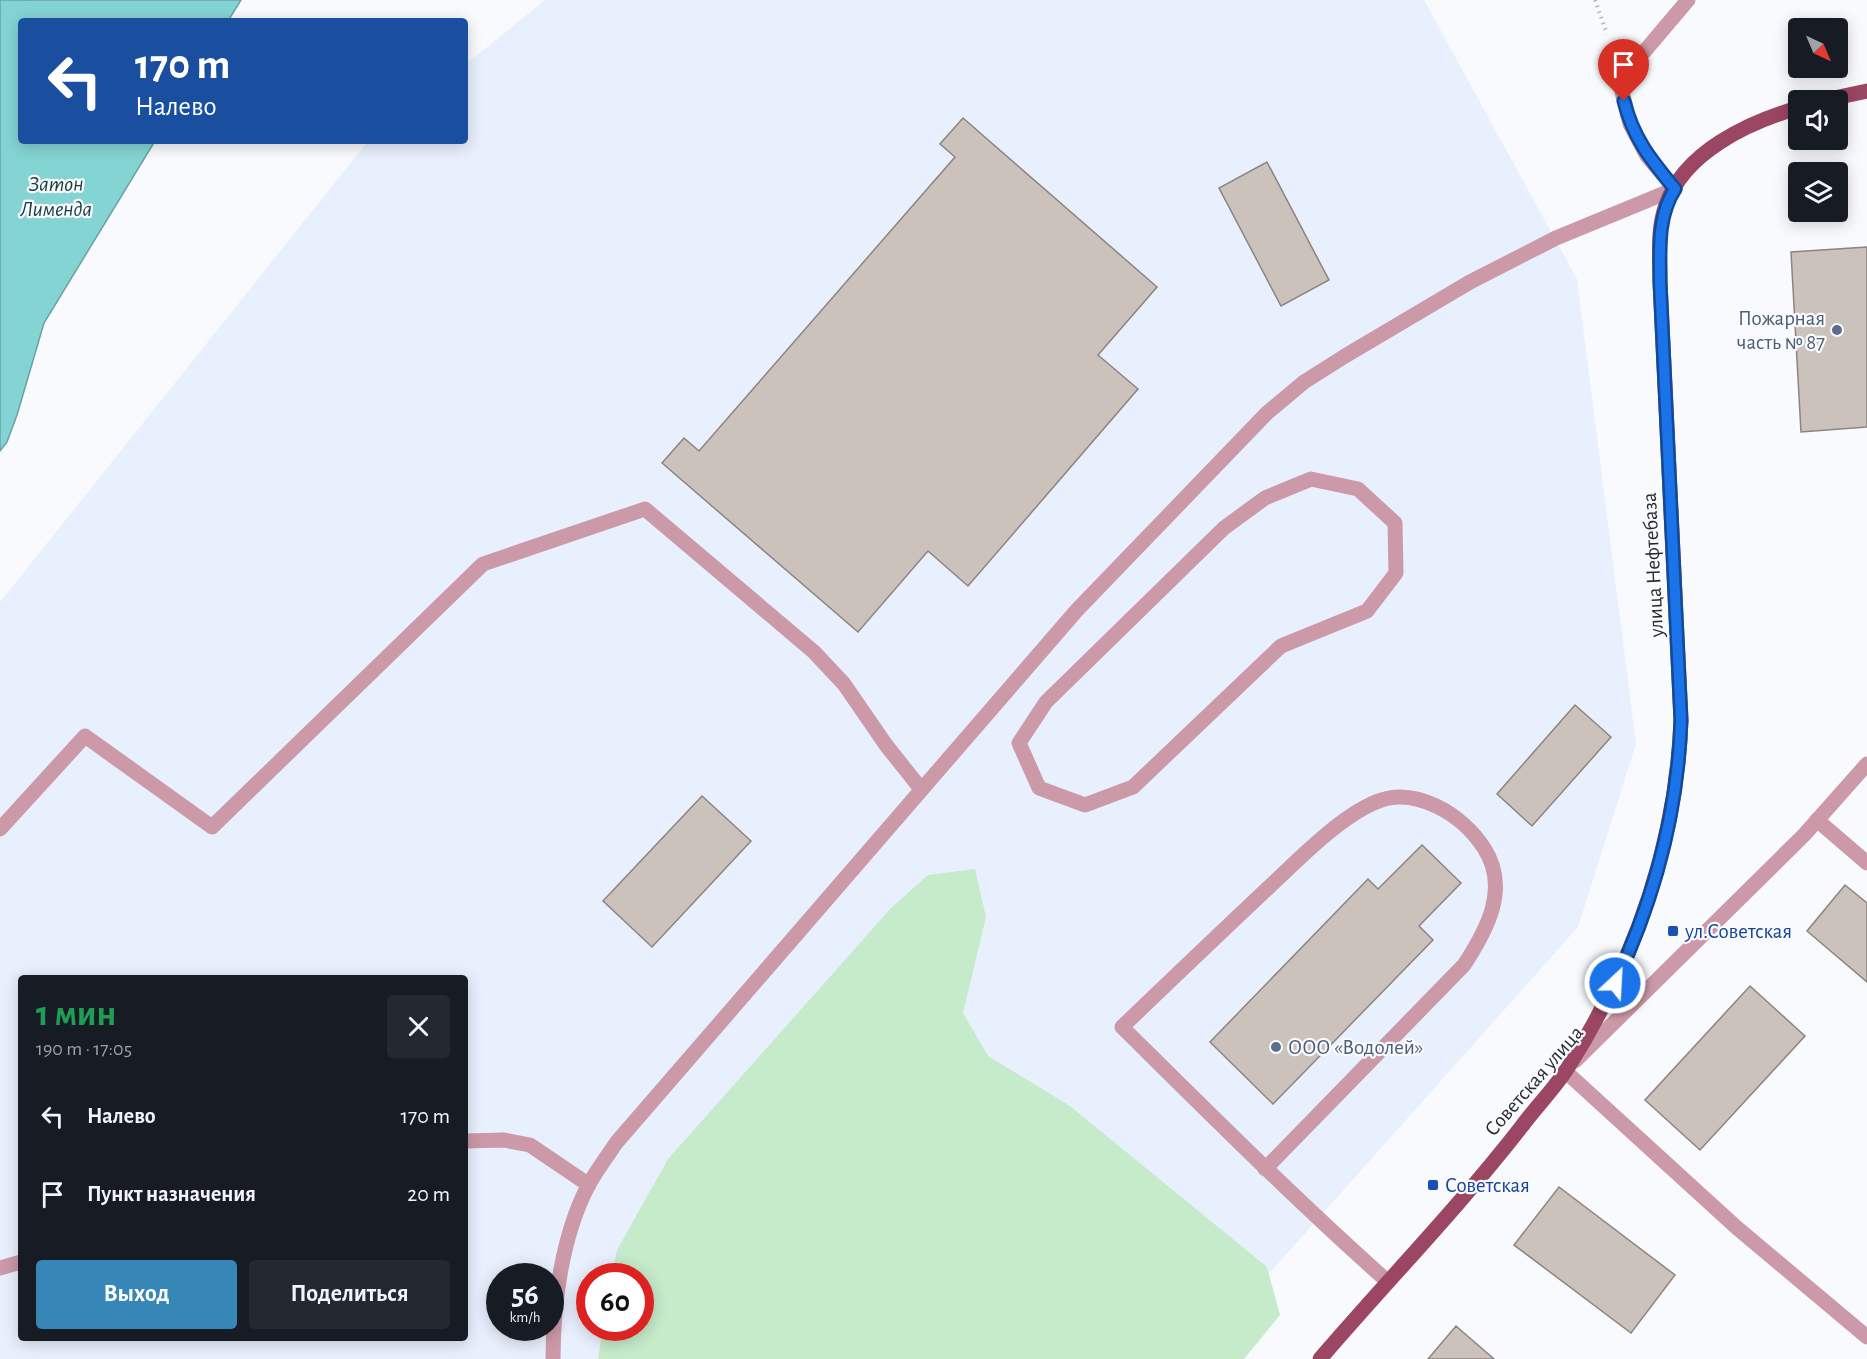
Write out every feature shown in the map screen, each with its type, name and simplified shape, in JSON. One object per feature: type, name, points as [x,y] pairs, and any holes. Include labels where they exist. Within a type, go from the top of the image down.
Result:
[{"type":"main road","points":[[1848,95],[1867,91]]},
{"type":"main road","name":"улица Нефтебаза","points":[[1565,1071],[1605,1004],[1634,943],[1662,856],[1680,753],[1680,685],[1660,273],[1661,222],[1666,203],[1688,169],[1713,147],[1743,128],[1788,112]]},
{"type":"main road","name":"Советская улица","points":[[1320,1359],[1462,1198],[1565,1071]]},
{"type":"street","points":[[553,1359],[557,1302],[574,1218],[589,1185],[616,1143],[1077,610],[1267,413],[1304,382],[1470,282],[1556,238],[1675,189],[1647,156],[1630,124],[1613,55],[1644,52],[1688,0]]},
{"type":"street","points":[[1311,479],[1358,489],[1395,523],[1396,573],[1367,611],[1281,646],[1133,787],[1085,805],[1038,788],[1019,743],[1046,702],[1224,528],[1265,498],[1311,479]]},
{"type":"street","points":[[0,830],[85,736],[212,827],[483,564],[645,509],[814,651],[844,684],[886,745],[921,789]]},
{"type":"street","name":"Советская улица","points":[[1565,1071],[1818,820],[1867,764]]},
{"type":"street","points":[[1265,1168],[1464,965],[1484,936],[1497,894],[1494,870],[1486,850],[1458,819],[1420,800],[1399,796],[1376,801],[1351,816],[1306,852],[1122,1027],[1265,1168],[1387,1281]]},
{"type":"street","points":[[1818,820],[1867,863]]},
{"type":"street","points":[[1565,1071],[1736,1227],[1867,1337]]},
{"type":"street","points":[[468,1141],[504,1140],[530,1145],[589,1185]]},
{"type":"street","points":[[0,1268],[18,1263]]},
{"type":"path","points":[[1595,0],[1613,55]]},
{"type":"shaded area","points":[[545,0],[1424,0],[1577,279],[1636,744],[1578,927],[1193,1359],[0,1359],[0,602],[365,145],[468,144],[468,63]]},
{"type":"green space","points":[[975,869],[986,917],[963,1013],[988,1056],[1070,1106],[1267,1267],[1280,1315],[1244,1359],[598,1359],[601,1341],[654,1341],[654,1263],[614,1263],[617,1250],[668,1159],[891,908],[928,875]]},
{"type":"water","name":"Затон Лименда","points":[[0,0],[241,0],[230,18],[18,18],[18,144],[153,144],[44,323],[17,415],[7,442],[0,451]]},
{"type":"building","points":[[963,118],[1157,287],[1098,355],[1138,389],[968,586],[928,551],[858,632],[662,463],[684,438],[699,451],[955,157],[940,144]]},
{"type":"building","points":[[1267,162],[1329,280],[1281,306],[1219,188]]},
{"type":"building","points":[[1867,247],[1867,427],[1801,432],[1791,252]]},
{"type":"building","points":[[1575,705],[1611,737],[1532,826],[1497,794]]},
{"type":"building","points":[[702,796],[751,841],[652,947],[603,901]]},
{"type":"building","points":[[1422,845],[1461,883],[1419,926],[1433,940],[1273,1104],[1210,1042],[1368,879],[1378,889]]},
{"type":"building","points":[[1845,885],[1867,903],[1867,982],[1807,931]]},
{"type":"building","points":[[1750,986],[1805,1036],[1700,1150],[1645,1100]]},
{"type":"building","points":[[1559,1187],[1675,1275],[1631,1333],[1514,1245]]},
{"type":"building","points":[[1456,1326],[1494,1359],[1428,1359]]},
{"type":"place","name":"Пожарная часть № 87","points":[[1837,330]]},
{"type":"place","name":"ул.Советская","points":[[1673,931]]},
{"type":"place","name":"ООО «Водолей»","points":[[1276,1047]]},
{"type":"place","name":"Советская","points":[[1433,1185]]},
{"type":"route","points":[[1615,983],[1634,943],[1662,856],[1676,783],[1681,720],[1660,282],[1661,222],[1666,203],[1675,189],[1647,156],[1630,124],[1624,101]]}]
